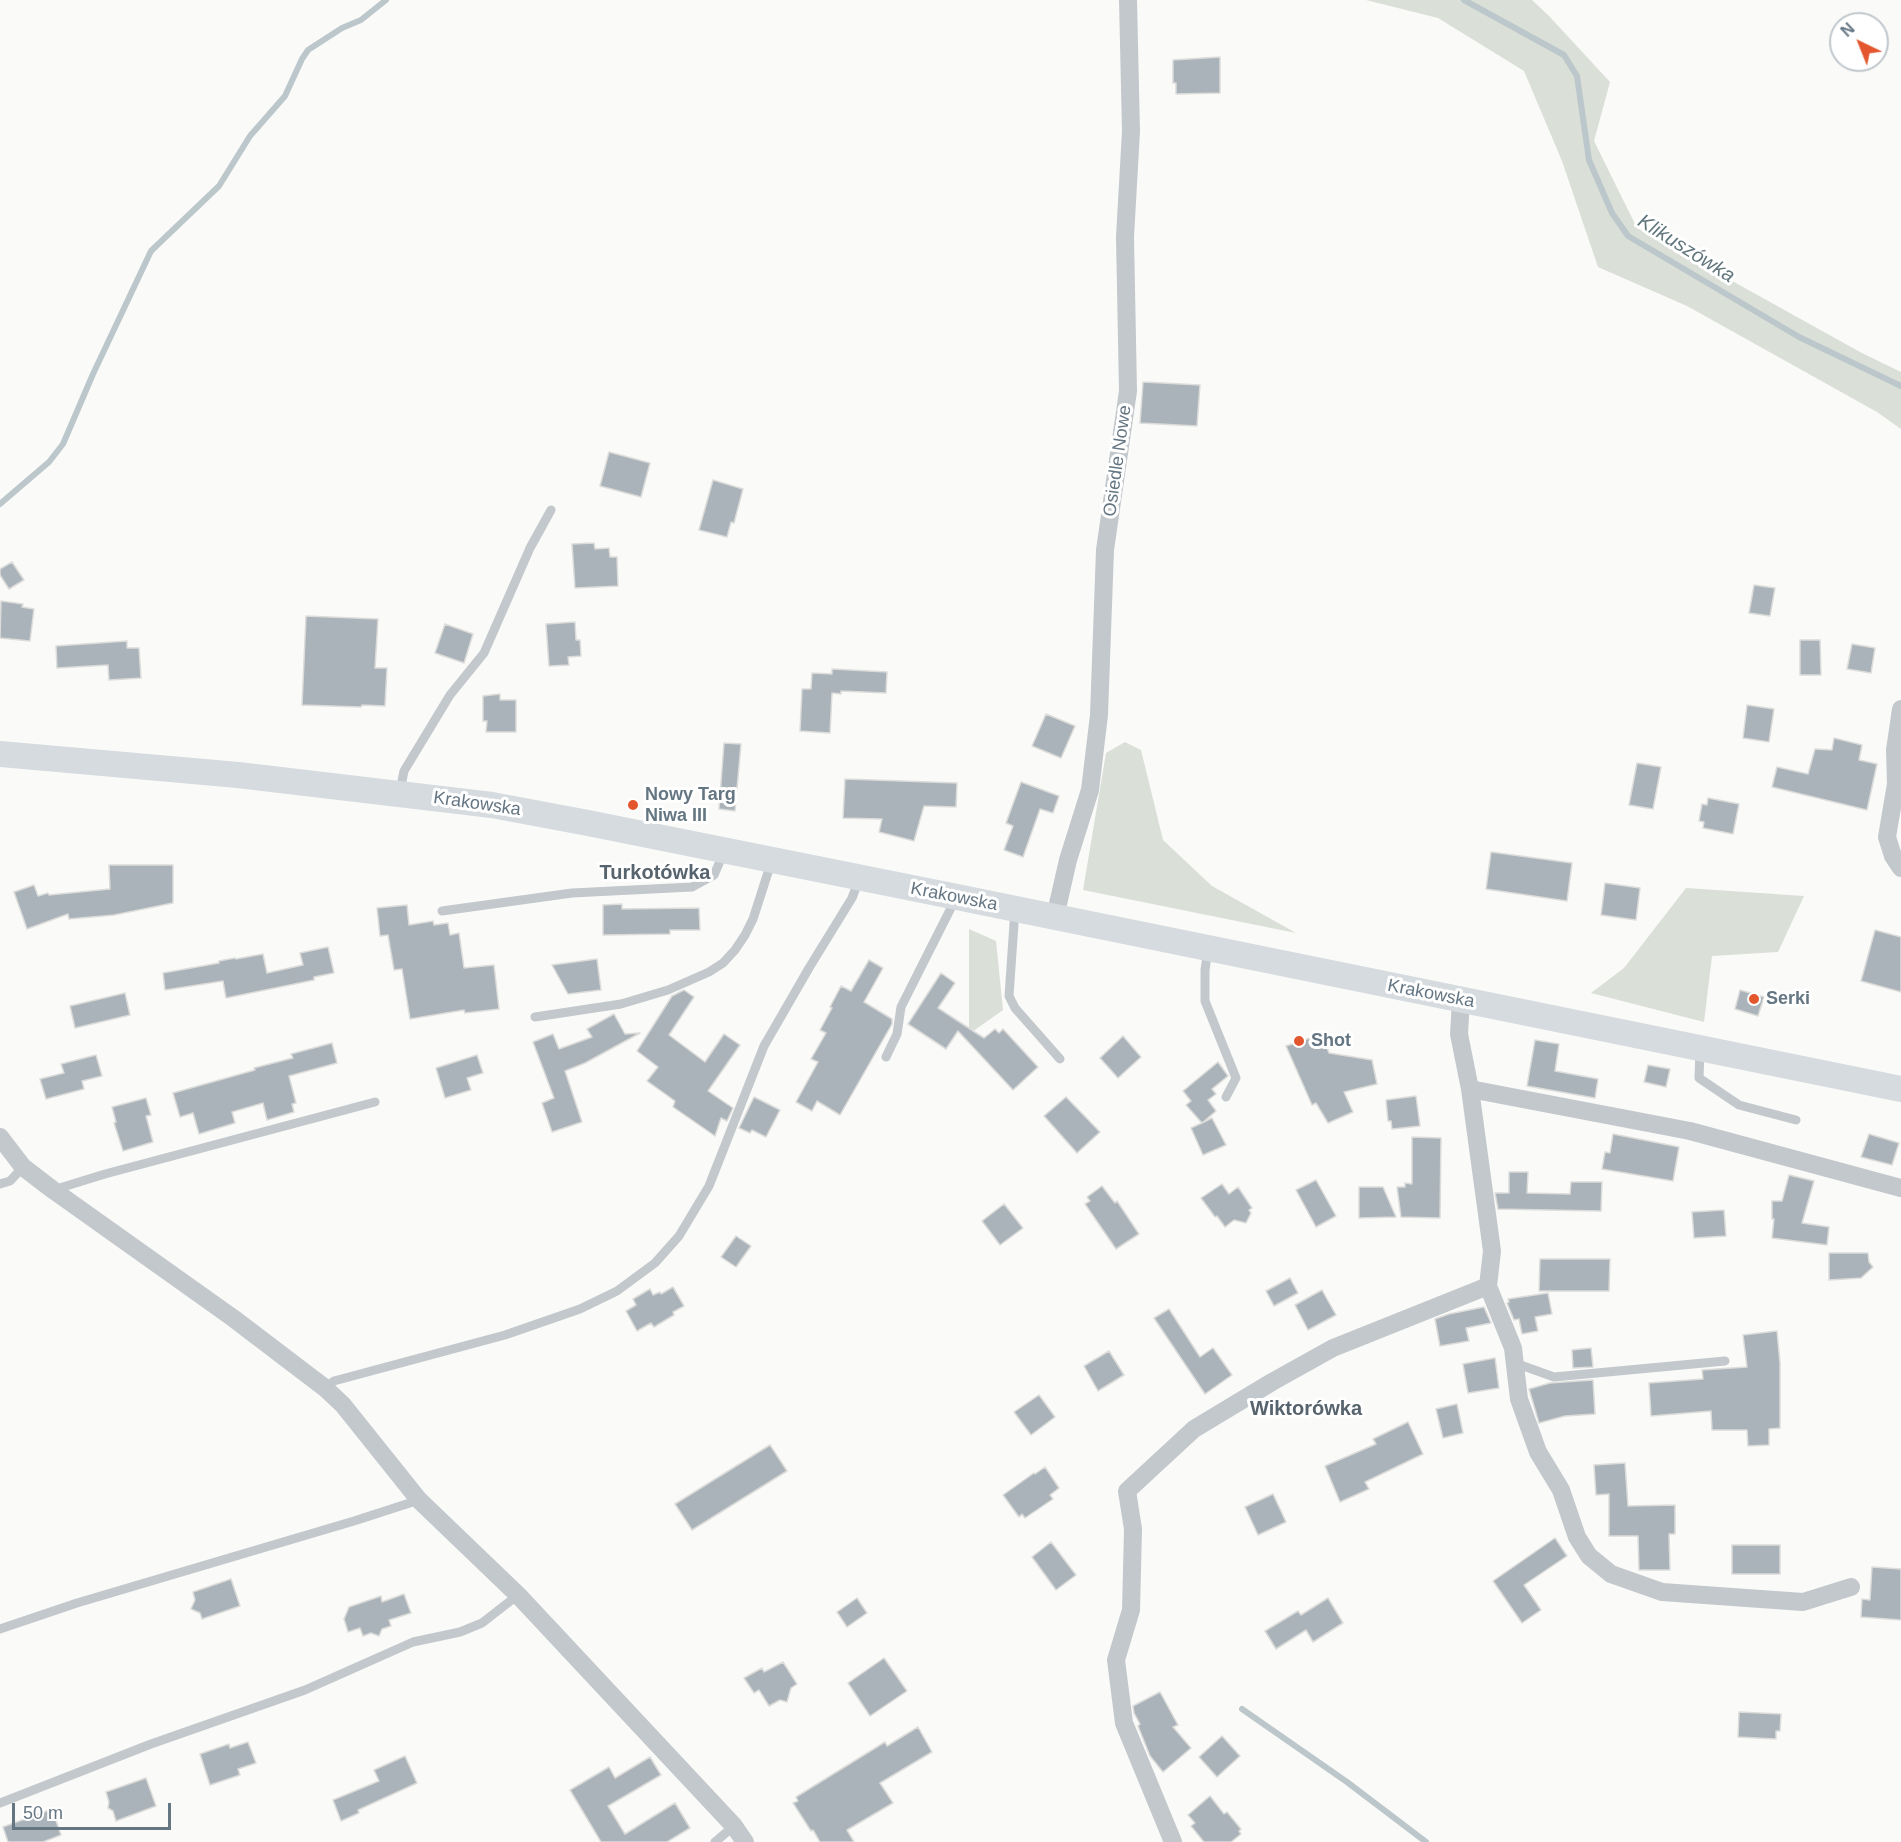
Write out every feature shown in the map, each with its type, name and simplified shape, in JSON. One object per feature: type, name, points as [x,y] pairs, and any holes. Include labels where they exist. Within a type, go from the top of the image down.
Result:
[{"type":"main road","name":"Krakowska","points":[[0,754],[227,774],[492,805],[725,850],[1901,1089]]},
{"type":"street","name":"Osiedle Nowe","points":[[1055,917],[1068,860],[1090,790],[1099,715],[1105,550],[1128,391],[1125,237],[1131,131],[1128,0]]},
{"type":"street","points":[[1901,709],[1895,750],[1896,784],[1887,837],[1893,856],[1901,868]]},
{"type":"street","points":[[1461,1000],[1459,1034],[1470,1089],[1492,1251],[1488,1286],[1513,1348],[1519,1399],[1538,1452],[1561,1490],[1576,1537],[1589,1556],[1611,1574],[1662,1592],[1803,1602],[1851,1587]]},
{"type":"street","points":[[1470,1089],[1690,1131],[1901,1188]]},
{"type":"street","points":[[0,1137],[23,1167],[233,1318],[325,1388],[343,1405],[420,1500],[518,1595],[734,1826],[745,1842]]},
{"type":"street","points":[[1173,1842],[1124,1723],[1116,1660],[1131,1610],[1133,1529],[1127,1491],[1194,1429],[1272,1382],[1332,1348],[1488,1286]]},
{"type":"lane","points":[[399,794],[404,771],[421,742],[450,694],[484,653],[530,548],[550,510]]},
{"type":"lane","points":[[442,911],[572,893],[692,887],[714,875],[725,850]]},
{"type":"lane","points":[[535,1017],[621,1004],[668,990],[709,972],[723,963],[735,950],[753,919],[772,860]]},
{"type":"lane","points":[[325,1388],[334,1381],[505,1335],[580,1309],[617,1291],[655,1263],[679,1236],[709,1185],[765,1046],[852,898],[860,878]]},
{"type":"lane","points":[[886,1057],[897,1034],[901,1007],[957,897]]},
{"type":"lane","points":[[1015,909],[1009,996],[1015,1008],[1060,1059]]},
{"type":"lane","points":[[1209,948],[1205,970],[1205,1001],[1236,1078],[1226,1097]]},
{"type":"lane","points":[[1700,1048],[1699,1078],[1739,1105],[1796,1120]]},
{"type":"lane","points":[[53,1190],[375,1102]]},
{"type":"lane","points":[[0,1184],[10,1181],[23,1167]]},
{"type":"lane","points":[[1515,1363],[1554,1377],[1725,1361]]},
{"type":"lane","points":[[0,1629],[76,1603],[420,1500]]},
{"type":"lane","points":[[0,1803],[151,1744],[305,1690],[414,1642],[460,1632],[482,1623],[518,1595]]},
{"type":"lane","points":[[715,1842],[734,1826]]},
{"type":"shaded area","points":[[1366,0],[1532,0],[1610,82],[1594,141],[1637,228],[1860,352],[1901,372],[1901,429],[1877,412],[1687,306],[1598,267],[1562,161],[1524,71],[1438,18]]},
{"type":"shaded area","points":[[1125,742],[1141,750],[1163,840],[1212,886],[1296,933],[1083,890],[1106,753]]},
{"type":"shaded area","points":[[1686,888],[1804,896],[1778,952],[1712,956],[1704,1022],[1591,993],[1624,968]]},
{"type":"shaded area","points":[[969,929],[996,941],[1003,1010],[969,1034]]},
{"type":"building","points":[[1220,57],[1220,93],[1176,94],[1176,83],[1173,83],[1173,60]]},
{"type":"building","points":[[1143,382],[1200,385],[1197,426],[1140,423]]},
{"type":"building","points":[[609,452],[650,463],[641,497],[600,486]]},
{"type":"building","points":[[713,480],[743,489],[734,523],[731,522],[727,537],[699,530]]},
{"type":"building","points":[[594,543],[595,549],[609,548],[610,557],[617,557],[618,586],[575,588],[572,544]]},
{"type":"building","points":[[12,562],[24,580],[9,589],[0,575],[0,569]]},
{"type":"building","points":[[1754,585],[1775,588],[1770,616],[1749,613]]},
{"type":"building","points":[[1,601],[23,604],[22,607],[34,609],[30,641],[0,638]]},
{"type":"building","points":[[306,616],[378,619],[375,668],[387,668],[385,706],[302,705]]},
{"type":"building","points":[[575,622],[576,640],[580,640],[581,656],[568,657],[569,665],[549,666],[546,624]]},
{"type":"building","points":[[445,624],[473,634],[464,663],[435,653]]},
{"type":"building","points":[[1800,640],[1820,640],[1821,675],[1800,675]]},
{"type":"building","points":[[127,641],[127,648],[139,648],[141,678],[109,680],[108,665],[57,668],[56,646]]},
{"type":"building","points":[[1852,644],[1875,648],[1871,673],[1847,669]]},
{"type":"building","points":[[832,669],[887,672],[886,693],[841,691],[841,694],[832,693],[830,733],[800,731],[802,689],[811,689],[812,673],[832,674]]},
{"type":"building","points":[[500,694],[500,700],[516,700],[516,732],[486,732],[487,721],[483,721],[483,696]]},
{"type":"building","points":[[1747,705],[1774,709],[1769,742],[1743,738]]},
{"type":"building","points":[[1046,714],[1075,726],[1061,758],[1032,746]]},
{"type":"building","points":[[1834,738],[1862,745],[1859,760],[1877,764],[1867,810],[1772,787],[1777,767],[1808,774],[1815,749],[1832,750]]},
{"type":"building","points":[[724,743],[741,744],[735,811],[719,809]]},
{"type":"building","points":[[1637,763],[1661,767],[1653,809],[1629,805]]},
{"type":"building","points":[[845,779],[957,783],[956,807],[924,806],[914,841],[879,832],[882,819],[843,818]]},
{"type":"building","points":[[1021,782],[1059,796],[1053,813],[1040,809],[1023,857],[1004,850],[1013,826],[1006,823]]},
{"type":"building","points":[[1708,798],[1739,804],[1733,834],[1703,828],[1704,822],[1699,821],[1702,804],[1707,805]]},
{"type":"building","points":[[1491,852],[1572,863],[1567,901],[1486,889]]},
{"type":"building","points":[[109,865],[173,865],[173,903],[114,915],[69,919],[68,914],[27,929],[14,892],[34,885],[38,896],[48,893],[49,895],[110,889]]},
{"type":"building","points":[[1605,883],[1640,888],[1636,920],[1601,915]]},
{"type":"building","points":[[622,904],[622,909],[699,908],[700,930],[670,930],[670,934],[603,935],[603,905]]},
{"type":"building","points":[[407,905],[409,925],[433,921],[434,925],[448,923],[450,935],[459,933],[464,968],[494,965],[499,1009],[465,1013],[464,1010],[410,1019],[402,969],[394,970],[388,935],[380,936],[377,908]]},
{"type":"building","points":[[1875,930],[1901,937],[1901,992],[1861,981]]},
{"type":"building","points":[[328,947],[334,973],[314,977],[314,980],[226,998],[223,981],[165,990],[163,973],[263,954],[267,973],[303,965],[300,953]]},
{"type":"building","points":[[597,959],[601,990],[568,994],[552,965]]},
{"type":"building","points":[[869,960],[883,968],[864,1002],[892,1019],[892,1024],[840,1115],[817,1101],[812,1111],[796,1102],[818,1062],[811,1059],[826,1033],[820,1030],[841,986],[851,991]]},
{"type":"building","points":[[941,973],[955,983],[938,1008],[984,1038],[995,1029],[999,1033],[1003,1029],[1038,1067],[1013,1090],[958,1031],[946,1049],[908,1024]]},
{"type":"building","points":[[684,990],[694,997],[669,1035],[705,1062],[724,1034],[740,1045],[708,1091],[733,1108],[727,1121],[721,1118],[715,1136],[673,1107],[675,1101],[647,1081],[658,1067],[637,1051],[672,996]]},
{"type":"building","points":[[1740,990],[1764,997],[1758,1016],[1735,1009]]},
{"type":"building","points":[[125,993],[130,1015],[75,1028],[70,1006]]},
{"type":"building","points":[[614,1014],[625,1034],[640,1033],[585,1063],[565,1071],[582,1122],[552,1132],[542,1103],[554,1098],[533,1042],[553,1034],[559,1049],[592,1037],[587,1029]]},
{"type":"building","points":[[1322,1034],[1329,1053],[1372,1060],[1377,1084],[1344,1092],[1353,1112],[1328,1123],[1316,1103],[1312,1105],[1286,1046]]},
{"type":"building","points":[[1123,1036],[1141,1057],[1118,1078],[1100,1058]]},
{"type":"building","points":[[1535,1040],[1559,1044],[1555,1071],[1598,1079],[1595,1098],[1527,1086]]},
{"type":"building","points":[[332,1043],[337,1063],[289,1076],[296,1103],[292,1104],[294,1112],[267,1120],[263,1103],[232,1112],[235,1123],[199,1134],[193,1113],[180,1117],[173,1093],[255,1070],[254,1068],[293,1058],[291,1054]]},
{"type":"building","points":[[96,1055],[102,1076],[82,1081],[84,1089],[46,1099],[40,1079],[64,1073],[61,1064]]},
{"type":"building","points":[[477,1055],[483,1073],[467,1078],[471,1090],[445,1098],[436,1068]]},
{"type":"building","points":[[1218,1062],[1228,1076],[1212,1089],[1216,1094],[1208,1100],[1216,1111],[1202,1123],[1186,1105],[1191,1101],[1183,1091]]},
{"type":"building","points":[[1648,1065],[1670,1069],[1666,1087],[1644,1082]]},
{"type":"building","points":[[1416,1096],[1420,1126],[1392,1129],[1391,1121],[1388,1121],[1386,1100]]},
{"type":"building","points":[[754,1097],[780,1110],[766,1137],[752,1130],[750,1133],[739,1128]]},
{"type":"building","points":[[1066,1097],[1100,1132],[1077,1153],[1044,1116]]},
{"type":"building","points":[[146,1098],[151,1115],[146,1116],[153,1142],[123,1151],[114,1123],[116,1122],[112,1107]]},
{"type":"building","points":[[1212,1118],[1226,1145],[1203,1155],[1191,1128]]},
{"type":"building","points":[[1613,1134],[1679,1147],[1673,1181],[1602,1169],[1605,1152],[1610,1153]]},
{"type":"building","points":[[1869,1134],[1899,1143],[1892,1165],[1861,1157]]},
{"type":"building","points":[[1412,1137],[1441,1138],[1440,1218],[1401,1217],[1397,1187],[1405,1187],[1405,1183],[1412,1184]]},
{"type":"building","points":[[1509,1172],[1528,1172],[1527,1193],[1570,1194],[1571,1182],[1602,1182],[1601,1211],[1498,1209],[1495,1193],[1509,1193]]},
{"type":"building","points":[[1789,1175],[1814,1181],[1802,1223],[1829,1227],[1827,1245],[1772,1238],[1774,1219],[1772,1219],[1772,1201],[1782,1201]]},
{"type":"building","points":[[1316,1180],[1336,1216],[1316,1227],[1296,1190]]},
{"type":"building","points":[[1222,1184],[1229,1194],[1238,1187],[1252,1208],[1249,1210],[1251,1213],[1246,1223],[1234,1220],[1225,1227],[1201,1198]]},
{"type":"building","points":[[1102,1186],[1115,1203],[1117,1201],[1139,1234],[1116,1249],[1085,1204],[1090,1201],[1087,1197]]},
{"type":"building","points":[[1359,1187],[1383,1187],[1396,1217],[1359,1218]]},
{"type":"building","points":[[1004,1204],[1023,1228],[1000,1245],[982,1221]]},
{"type":"building","points":[[1724,1210],[1726,1236],[1694,1238],[1692,1212]]},
{"type":"building","points":[[736,1236],[751,1246],[736,1267],[721,1257]]},
{"type":"building","points":[[1829,1253],[1868,1253],[1869,1262],[1873,1267],[1861,1278],[1829,1280]]},
{"type":"building","points":[[1540,1259],[1610,1259],[1609,1291],[1539,1291]]},
{"type":"building","points":[[1290,1278],[1298,1293],[1274,1306],[1266,1291]]},
{"type":"building","points":[[673,1287],[684,1306],[654,1327],[651,1323],[637,1331],[626,1311],[636,1305],[633,1299],[650,1289],[653,1295],[660,1292],[661,1294]]},
{"type":"building","points":[[1322,1290],[1336,1315],[1308,1330],[1295,1305]]},
{"type":"building","points":[[1548,1293],[1552,1314],[1535,1317],[1538,1331],[1522,1334],[1519,1319],[1514,1320],[1507,1303],[1508,1299]]},
{"type":"building","points":[[1484,1307],[1491,1323],[1466,1328],[1469,1341],[1440,1346],[1435,1319]]},
{"type":"building","points":[[1169,1309],[1200,1357],[1213,1348],[1232,1375],[1205,1394],[1154,1318]]},
{"type":"building","points":[[1777,1331],[1780,1363],[1780,1428],[1769,1429],[1769,1445],[1748,1446],[1747,1430],[1712,1430],[1711,1411],[1651,1416],[1649,1383],[1703,1379],[1702,1370],[1747,1367],[1743,1335]]},
{"type":"building","points":[[1591,1348],[1593,1367],[1573,1368],[1572,1350]]},
{"type":"building","points":[[1109,1351],[1124,1375],[1098,1391],[1084,1366]]},
{"type":"building","points":[[1495,1358],[1499,1388],[1468,1393],[1463,1364]]},
{"type":"building","points":[[1593,1380],[1595,1414],[1565,1416],[1539,1423],[1529,1389],[1550,1383]]},
{"type":"building","points":[[1039,1395],[1055,1417],[1031,1435],[1014,1412]]},
{"type":"building","points":[[1457,1404],[1463,1433],[1443,1438],[1436,1409]]},
{"type":"building","points":[[1408,1422],[1423,1454],[1365,1482],[1369,1489],[1340,1502],[1325,1466],[1376,1444],[1373,1439]]},
{"type":"building","points":[[770,1445],[787,1471],[692,1530],[675,1504]]},
{"type":"building","points":[[1625,1463],[1628,1506],[1675,1505],[1675,1534],[1669,1534],[1670,1570],[1639,1570],[1638,1536],[1609,1536],[1609,1494],[1596,1495],[1594,1465]]},
{"type":"building","points":[[1045,1467],[1059,1488],[1050,1495],[1053,1499],[1025,1518],[1022,1514],[1019,1517],[1003,1495]]},
{"type":"building","points":[[1273,1494],[1286,1522],[1258,1535],[1245,1507]]},
{"type":"building","points":[[1555,1538],[1567,1556],[1524,1585],[1541,1610],[1522,1623],[1493,1581]]},
{"type":"building","points":[[1051,1542],[1076,1575],[1056,1590],[1032,1557]]},
{"type":"building","points":[[1732,1545],[1780,1545],[1780,1574],[1732,1574]]},
{"type":"building","points":[[1872,1567],[1901,1569],[1901,1620],[1861,1617],[1862,1599],[1870,1600]]},
{"type":"building","points":[[231,1579],[240,1606],[202,1619],[200,1613],[191,1609],[195,1600],[193,1592]]},
{"type":"building","points":[[404,1594],[411,1613],[389,1620],[391,1626],[382,1629],[379,1636],[371,1633],[363,1636],[360,1628],[348,1632],[344,1619],[349,1607],[381,1596],[382,1602]]},
{"type":"building","points":[[857,1598],[867,1613],[847,1627],[837,1612]]},
{"type":"building","points":[[1328,1598],[1343,1623],[1313,1642],[1306,1630],[1276,1649],[1265,1631],[1298,1611],[1301,1615]]},
{"type":"building","points":[[884,1658],[907,1691],[870,1716],[848,1683]]},
{"type":"building","points":[[783,1662],[797,1684],[791,1688],[787,1702],[780,1700],[769,1706],[759,1690],[754,1693],[744,1678],[762,1668],[764,1672]]},
{"type":"building","points":[[1160,1692],[1178,1725],[1173,1727],[1191,1748],[1163,1772],[1150,1756],[1133,1706]]},
{"type":"building","points":[[1739,1712],[1781,1714],[1780,1731],[1776,1731],[1776,1739],[1738,1737]]},
{"type":"building","points":[[918,1727],[932,1752],[880,1783],[893,1803],[847,1830],[854,1842],[820,1842],[793,1803],[798,1801],[796,1797],[885,1742],[887,1746]]},
{"type":"building","points":[[1222,1736],[1240,1756],[1217,1777],[1199,1757]]},
{"type":"building","points":[[248,1742],[256,1763],[238,1769],[240,1775],[210,1785],[200,1754],[229,1744],[230,1748]]},
{"type":"building","points":[[405,1756],[417,1783],[358,1810],[359,1813],[341,1821],[333,1800],[379,1781],[374,1770]]},
{"type":"building","points":[[650,1757],[661,1775],[608,1806],[625,1834],[675,1803],[690,1828],[667,1842],[601,1842],[570,1790],[609,1767],[615,1778]]},
{"type":"building","points":[[146,1778],[156,1806],[116,1821],[113,1811],[108,1808],[106,1792]]},
{"type":"building","points":[[1210,1796],[1224,1814],[1227,1812],[1241,1829],[1239,1831],[1241,1834],[1231,1842],[1204,1842],[1191,1826],[1195,1823],[1188,1815]]},
{"type":"building","points":[[52,1809],[61,1835],[43,1842],[8,1842],[3,1827]]},
{"type":"waterway","points":[[0,504],[49,462],[63,444],[151,251],[219,186],[250,136],[285,96],[308,50],[342,28],[361,20],[386,0]]},
{"type":"waterway","name":"Klikuszówka","points":[[1464,0],[1564,55],[1577,76],[1589,160],[1612,213],[1628,236],[1799,337],[1901,386]]},
{"type":"waterway","points":[[1242,1709],[1347,1782],[1426,1842]]},
{"type":"place","name":"Nowy Targ Niwa III","points":[[633,805]]},
{"type":"place","name":"Serki","points":[[1754,999]]},
{"type":"place","name":"Shot","points":[[1299,1041]]},
{"type":"district","name":"Turkotówka","points":[[655,873]]},
{"type":"district","name":"Wiktorówka","points":[[1306,1409]]}]
